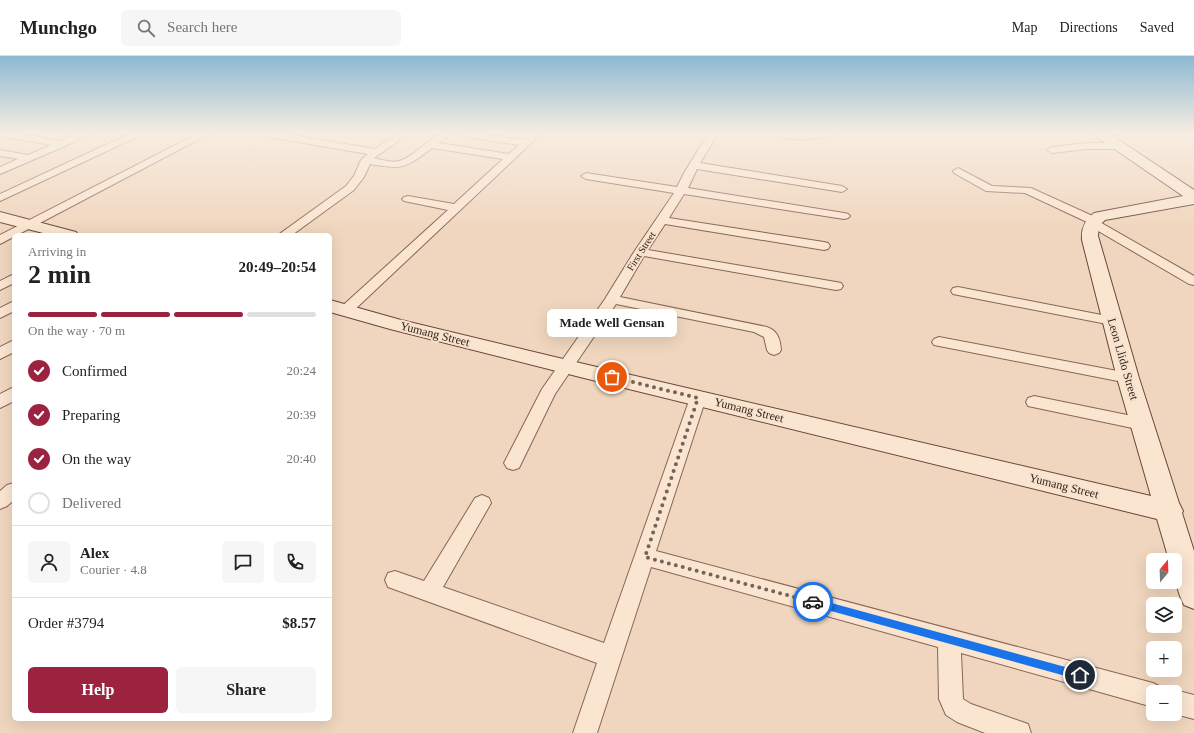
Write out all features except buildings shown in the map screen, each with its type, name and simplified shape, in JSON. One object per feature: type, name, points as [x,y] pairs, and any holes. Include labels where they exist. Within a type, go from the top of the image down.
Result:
[{"type":"main road","points":[[1147,166],[1194,198]]},
{"type":"main road","points":[[1093,222],[1100,216],[1194,198]]},
{"type":"main road","points":[[0,218],[62,233]]},
{"type":"main road","name":"Leon Llido Street","points":[[1093,222],[1090,231],[1090,240],[1128,378],[1170,511],[1194,596]]},
{"type":"main road","name":"Yumang Street","points":[[338,309],[566,366],[1170,511]]},
{"type":"street","points":[[0,171],[12,166]]},
{"type":"street","points":[[0,198],[68,166]]},
{"type":"street","points":[[14,233],[144,166]]},
{"type":"street","points":[[287,233],[350,188],[359,177],[364,166]]},
{"type":"street","points":[[338,309],[456,208],[501,166]]},
{"type":"street","name":"First Street","points":[[514,463],[548,393],[612,299],[640,252],[680,191],[694,166]]},
{"type":"street","points":[[698,166],[842,189]]},
{"type":"street","points":[[958,171],[990,188],[1027,190],[1093,222],[1194,282]]},
{"type":"street","points":[[586,176],[844,216]]},
{"type":"street","points":[[0,179],[27,185]]},
{"type":"street","points":[[408,199],[456,208]]},
{"type":"street","points":[[662,220],[824,246]]},
{"type":"street","points":[[0,240],[12,234]]},
{"type":"street","points":[[640,252],[836,286]]},
{"type":"street","points":[[0,286],[12,279]]},
{"type":"street","points":[[958,291],[1112,321]]},
{"type":"street","points":[[612,299],[768,331],[772,336],[774,350]]},
{"type":"street","points":[[0,314],[12,306]]},
{"type":"street","points":[[939,342],[1128,378]]},
{"type":"street","points":[[0,354],[12,346]]},
{"type":"street","points":[[0,402],[12,393]]},
{"type":"street","points":[[585,733],[698,398]]},
{"type":"street","points":[[1034,402],[1142,424]]},
{"type":"street","points":[[0,501],[12,492]]},
{"type":"street","points":[[429,592],[482,504]]},
{"type":"street","points":[[645,557],[1146,693]]},
{"type":"street","points":[[395,580],[611,657]]},
{"type":"street","points":[[949,639],[951,699],[954,707],[965,714],[1019,733]]},
{"type":"street","points":[[1182,704],[1194,707]]},
{"type":"way so far","points":[[612,377],[698,398],[645,557],[813,602]]},
{"type":"place","name":"Made Well Gensan","points":[[612,377]]},
{"type":"route","points":[[813,602],[1080,675]]}]
